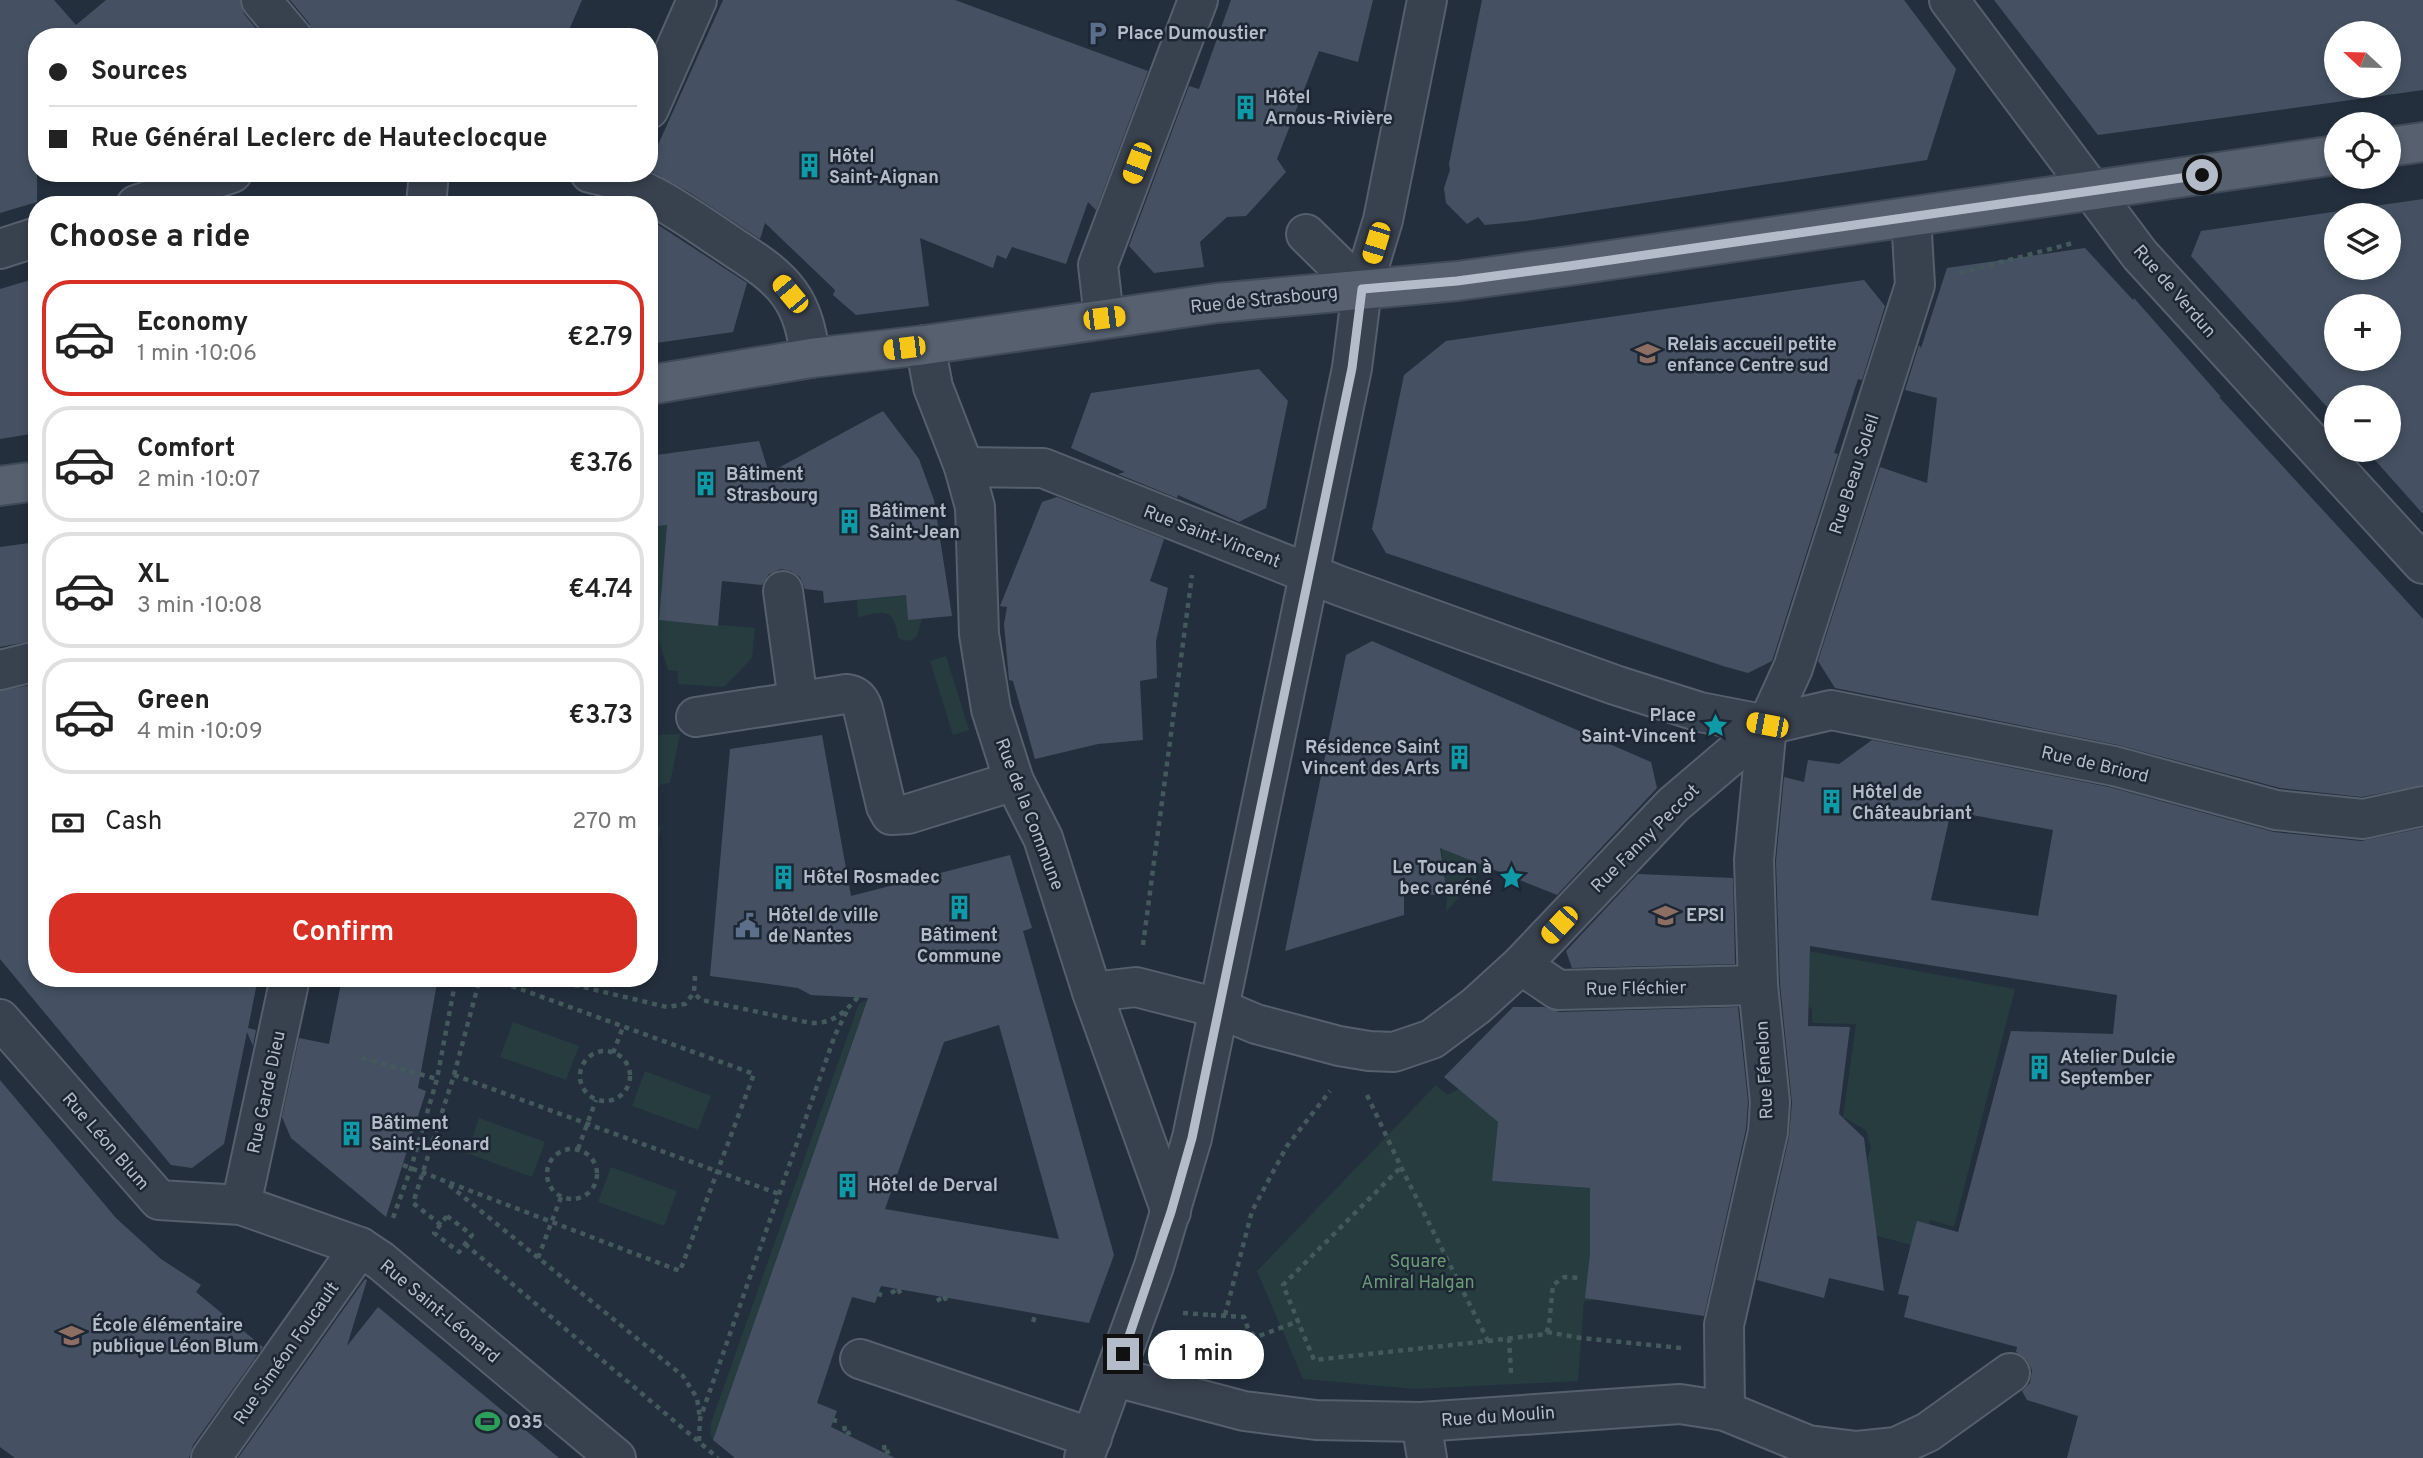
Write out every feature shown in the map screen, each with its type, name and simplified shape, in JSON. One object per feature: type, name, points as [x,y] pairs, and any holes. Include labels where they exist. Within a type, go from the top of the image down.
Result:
[{"type":"main road","points":[[2401,145],[2423,142]]},
{"type":"main road","name":"Rue de Strasbourg","points":[[658,384],[811,358],[925,345],[1257,298],[1280,298],[1508,274],[2094,192],[2324,157]]},
{"type":"main road","points":[[0,486],[28,482]]},
{"type":"street","points":[[261,0],[284,28]]},
{"type":"street","points":[[658,89],[697,0]]},
{"type":"street","points":[[1104,318],[1098,265],[1198,0]]},
{"type":"street","points":[[860,1359],[1088,1448],[1171,1212],[1192,1138],[1352,368],[1362,289],[1383,220],[1427,0]]},
{"type":"street","name":"Rue de Verdun","points":[[1949,0],[2160,277],[2423,564]]},
{"type":"street","points":[[163,196],[205,182]]},
{"type":"street","points":[[626,182],[657,196]]},
{"type":"street","points":[[658,197],[777,265],[804,320],[811,358]]},
{"type":"street","name":"Rue Beau Soleil","points":[[1767,725],[1793,668],[1915,285],[1911,217]]},
{"type":"street","points":[[0,249],[28,227]]},
{"type":"street","points":[[1306,234],[1362,289]]},
{"type":"street","name":"Rue de la Commune","points":[[925,345],[933,387],[964,467],[975,507],[979,634],[989,696],[1014,781],[1043,838],[1092,992],[1171,1212]]},
{"type":"street","name":"Rue Saint-Vincent","points":[[964,467],[1043,468],[1308,574],[1615,685],[1700,712],[1767,725]]},
{"type":"street","points":[[783,591],[798,701]]},
{"type":"street","points":[[0,670],[28,663]]},
{"type":"street","points":[[696,717],[846,694],[859,698],[886,806],[891,815],[908,814],[1014,781]]},
{"type":"street","name":"Rue de Briord","points":[[1767,725],[1831,710],[2114,766],[2276,810],[2363,819],[2423,806]]},
{"type":"street","name":"Rue Fanny Peccot","points":[[1351,1056],[1394,1052],[1432,1039],[1476,1006],[1521,965],[1673,805],[1767,725]]},
{"type":"street","name":"Rue Fénelon","points":[[1725,1411],[1724,1325],[1768,1132],[1770,1102],[1758,985],[1754,860],[1767,725]]},
{"type":"street","name":"Rue Fléchier","points":[[1521,965],[1558,990],[1758,985]]},
{"type":"street","name":"Rue Garde Dieu","points":[[241,1205],[288,987]]},
{"type":"street","points":[[1092,992],[1136,987],[1218,1008],[1256,1024],[1351,1056]]},
{"type":"street","name":"Rue Léon Blum","points":[[0,1019],[159,1200],[241,1205]]},
{"type":"street","name":"Rue Saint-Léonard","points":[[241,1205],[360,1247],[381,1261],[616,1458]]},
{"type":"street","name":"Rue Siméon Foucault","points":[[211,1458],[360,1247]]},
{"type":"street","name":"Rue du Moulin","points":[[1115,1377],[1244,1410],[1317,1420],[1424,1440],[1680,1404],[1725,1411],[1808,1445],[1863,1456],[1896,1447],[1928,1432],[2010,1373]]},
{"type":"path","points":[[1136,987],[1200,532]]},
{"type":"path","points":[[583,987],[667,1007],[685,1004],[694,993],[695,976]]},
{"type":"path","points":[[392,1222],[437,1079],[454,987]]},
{"type":"path","points":[[441,1224],[413,1203],[454,1075],[478,987]]},
{"type":"path","points":[[402,1165],[680,1271],[754,1074],[514,987]]},
{"type":"path","points":[[694,993],[707,1003],[811,1023],[831,1021],[848,1009]]},
{"type":"path","points":[[699,1441],[701,1419],[835,1035],[848,1009],[858,997]]},
{"type":"path","points":[[613,1053],[623,1027]]},
{"type":"path","points":[[600,1052],[613,1053],[625,1061],[629,1069],[628,1087],[623,1095],[615,1100],[596,1100],[583,1088],[579,1079],[580,1070],[591,1055],[600,1052]]},
{"type":"path","points":[[1351,1056],[1378,1121],[1488,1341]]},
{"type":"path","points":[[1225,1315],[1252,1211],[1287,1146],[1351,1056]]},
{"type":"path","points":[[362,1058],[437,1079]]},
{"type":"path","points":[[454,1075],[779,1194]]},
{"type":"path","points":[[578,1149],[596,1100]]},
{"type":"path","points":[[578,1149],[587,1153],[593,1160],[597,1178],[594,1187],[579,1198],[561,1197],[548,1183],[548,1165],[560,1151],[578,1149]]},
{"type":"path","points":[[1401,1167],[1283,1285],[1314,1360],[1547,1332],[1581,1338],[1724,1352]]},
{"type":"path","points":[[444,1181],[683,1376],[696,1398],[701,1419]]},
{"type":"path","points":[[538,1258],[561,1197]]},
{"type":"path","points":[[447,1216],[472,1236],[465,1244],[459,1252],[434,1233],[447,1216]]},
{"type":"path","points":[[465,1244],[718,1458]]},
{"type":"path","points":[[1547,1332],[1553,1285],[1564,1277],[1582,1278]]},
{"type":"path","points":[[891,1293],[898,1289],[899,1297]]},
{"type":"path","points":[[937,1301],[944,1296],[945,1304]]},
{"type":"path","points":[[1033,1320],[1036,1313]]},
{"type":"path","points":[[1211,1315],[1244,1317],[1248,1330],[1254,1336],[1298,1321]]},
{"type":"path","points":[[846,1434],[849,1428]]},
{"type":"path","points":[[886,1445],[885,1453],[894,1450]]},
{"type":"green space","points":[[667,525],[659,620],[755,628],[752,658],[724,687],[678,684],[678,671],[668,670],[658,637],[658,526]]},
{"type":"green space","points":[[906,595],[908,619],[922,619],[917,636],[910,641],[899,639],[892,617],[888,614],[858,617],[857,600]]},
{"type":"green space","points":[[946,656],[969,730],[953,735],[930,661]]},
{"type":"green space","points":[[680,734],[670,783],[661,784],[658,787],[658,735]]},
{"type":"green space","points":[[1441,848],[1486,866],[1446,912],[1447,895]]},
{"type":"green space","points":[[1781,946],[2015,989],[1954,1227],[1930,1220],[1923,1248],[1862,1232],[1857,1197],[1871,1148],[1866,1130],[1843,1117],[1856,1024],[1812,1023],[1812,1008],[1787,1007]]},
{"type":"green space","points":[[867,1000],[713,1440],[710,1435],[711,1423],[857,1009],[860,1003]]},
{"type":"green space","points":[[513,1022],[579,1046],[566,1080],[500,1057]]},
{"type":"green space","points":[[645,1071],[711,1096],[698,1130],[632,1106]]},
{"type":"green space","name":"Square Amiral Halgan","points":[[1436,1085],[1447,1095],[1459,1089],[1498,1122],[1492,1181],[1590,1188],[1590,1254],[1598,1300],[1584,1301],[1578,1381],[1415,1389],[1303,1379],[1257,1271]]},
{"type":"green space","points":[[479,1118],[545,1142],[532,1177],[467,1153]]},
{"type":"green space","points":[[611,1167],[677,1191],[664,1226],[598,1202]]},
{"type":"building","points":[[0,0],[54,0],[76,25],[106,0],[240,0],[244,14],[256,28],[28,28],[28,182],[37,182],[37,196],[28,196],[28,205],[0,213]]},
{"type":"building","points":[[290,0],[582,0],[570,28],[310,28]]},
{"type":"building","points":[[723,0],[955,0],[1148,71],[1096,210],[1088,202],[1066,264],[1012,247],[1006,259],[997,255],[993,268],[920,238],[929,306],[856,315],[833,295],[835,290],[765,223],[760,239],[658,175],[658,145]]},
{"type":"building","name":"Hôtel Arnous-Rivière","points":[[1231,0],[1373,0],[1358,62],[1319,51],[1277,159],[1286,172],[1246,216],[1227,217],[1200,242],[1204,267],[1154,273],[1129,246],[1189,86],[1199,89]]},
{"type":"building","points":[[1482,0],[1904,0],[1956,69],[1927,160],[1526,221],[1485,225],[1478,217],[1467,224],[1446,203],[1444,188],[1450,170]]},
{"type":"building","points":[[1994,0],[2423,0],[2423,90],[2401,93],[2401,21],[2324,21],[2324,98],[2365,98],[2098,135]]},
{"type":"building","points":[[2423,199],[2423,514],[2377,462],[2401,462],[2401,385],[2324,385],[2324,404],[2191,256],[2201,231],[2324,213],[2324,280],[2401,280],[2401,203],[2395,203]]},
{"type":"building","points":[[658,225],[747,283],[733,332],[658,343]]},
{"type":"building","points":[[2085,248],[2133,300],[2134,298],[2219,397],[2423,619],[2423,785],[2362,797],[2280,788],[2118,745],[1835,688],[1818,661],[1880,467],[1927,483],[1937,398],[1905,390],[1947,268]]},
{"type":"building","points":[[1864,280],[1885,306],[1862,380],[1858,379],[1834,453],[1838,454],[1772,661],[1748,673],[1723,666],[1386,553],[1372,529],[1404,375],[1446,341]]},
{"type":"building","points":[[28,281],[28,434],[0,439],[0,289]]},
{"type":"building","points":[[1259,369],[1288,401],[1266,508],[1239,522],[1178,495],[1177,498],[1118,474],[1125,472],[1071,448],[1091,393]]},
{"type":"building","points":[[883,411],[919,459],[934,500],[952,616],[908,620],[906,595],[824,603],[823,591],[805,589],[800,577],[781,569],[769,574],[762,585],[722,581],[718,626],[659,620],[667,525],[658,526],[658,455],[759,441],[769,473]]},
{"type":"building","points":[[1057,497],[1164,539],[1150,581],[1168,588],[1156,641],[1157,678],[1140,681],[1143,740],[1098,744],[1035,759],[1013,681],[1009,680],[1004,624],[1007,607],[1000,606],[1042,502]]},
{"type":"building","points":[[28,543],[28,642],[0,647],[0,547]]},
{"type":"building","points":[[1372,641],[1651,762],[1657,788],[1557,895],[1440,848],[1447,895],[1404,894],[1404,915],[1285,951],[1346,655]]},
{"type":"building","points":[[28,686],[28,987],[256,987],[248,1028],[256,1030],[253,1046],[247,1032],[224,1144],[192,1168],[171,1165],[0,959],[0,691]]},
{"type":"building","name":"Hôtel de Derval","points":[[822,735],[851,896],[1010,855],[1032,928],[1023,931],[1114,1255],[1089,1323],[881,1286],[875,1303],[852,1297],[817,1403],[837,1411],[831,1427],[895,1458],[735,1458],[713,1440],[868,998],[811,995],[798,988],[710,976],[730,749]],"holes":[[[999,1025],[1059,1239],[885,1209],[944,1042]]]},
{"type":"building","points":[[1872,740],[2109,787],[2274,832],[2361,841],[2423,828],[2423,1458],[2067,1458],[2078,1416],[2027,1400],[2022,1391],[2030,1383],[2032,1370],[2027,1360],[2016,1352],[2017,1347],[1904,1317],[1909,1296],[1898,1294],[1917,1221],[1958,1232],[2011,1031],[2113,1034],[2117,995],[1810,946],[1808,1026],[1850,1027],[1839,1114],[1864,1138],[1884,1291],[1829,1278],[1824,1298],[1757,1280],[1789,1137],[1792,1103],[1780,984],[1776,861],[1784,777],[1804,782],[1808,760],[1839,764]],"holes":[[[1951,811],[2053,830],[2038,916],[1931,900]]]},
{"type":"building","name":"EPSI","points":[[1638,874],[1733,878],[1735,964],[1572,968],[1566,951]]},
{"type":"building","points":[[340,987],[436,987],[418,1088],[426,1091],[386,1217],[291,1138],[282,1117],[299,1038],[329,1044]]},
{"type":"building","points":[[1513,1007],[1544,1007],[1559,1012],[1738,1007],[1748,1102],[1746,1129],[1704,1316],[1585,1298],[1590,1254],[1590,1188],[1492,1181],[1498,1122],[1444,1077]]},
{"type":"building","points":[[0,1080],[116,1218],[161,1259],[201,1285],[196,1292],[263,1347],[193,1445],[189,1458],[15,1458],[0,1447]]},
{"type":"building","points":[[365,1279],[367,1280],[347,1346],[378,1307],[559,1458],[238,1458]]},
{"type":"place","name":"Place Dumoustier","points":[[1097,33]]},
{"type":"place","name":"Hôtel Arnous-Rivière","points":[[1245,107]]},
{"type":"place","name":"Hôtel Saint-Aignan","points":[[809,166]]},
{"type":"place","name":"Relais accueil petite enfance Centre sud","points":[[1647,354]]},
{"type":"place","name":"Bâtiment Strasbourg","points":[[706,484]]},
{"type":"place","name":"Bâtiment Saint-Jean","points":[[849,521]]},
{"type":"place","name":"Place Saint-Vincent","points":[[1716,725]]},
{"type":"place","name":"Résidence Saint Vincent des Arts","points":[[1460,757]]},
{"type":"place","name":"Hôtel de Châteaubriant","points":[[1832,802]]},
{"type":"place","name":"Hôtel Rosmadec","points":[[783,877]]},
{"type":"place","name":"Le Toucan à bec caréné","points":[[1512,877]]},
{"type":"place","name":"Bâtiment Commune","points":[[959,908]]},
{"type":"place","name":"EPSI","points":[[1666,915]]},
{"type":"place","name":"Hôtel de ville de Nantes","points":[[748,925]]},
{"type":"place","name":"Atelier Dulcie September","points":[[2040,1067]]},
{"type":"place","name":"Bâtiment Saint-Léonard","points":[[351,1133]]},
{"type":"place","name":"Hôtel de Derval","points":[[848,1185]]},
{"type":"place","name":"École élémentaire publique Léon Blum","points":[[72,1335]]},
{"type":"place","name":"O35","points":[[488,1422]]},
{"type":"route","points":[[1123,1354],[1154,1266],[1192,1138],[1352,368],[1362,289],[1457,281],[1569,266],[2202,175]]}]
